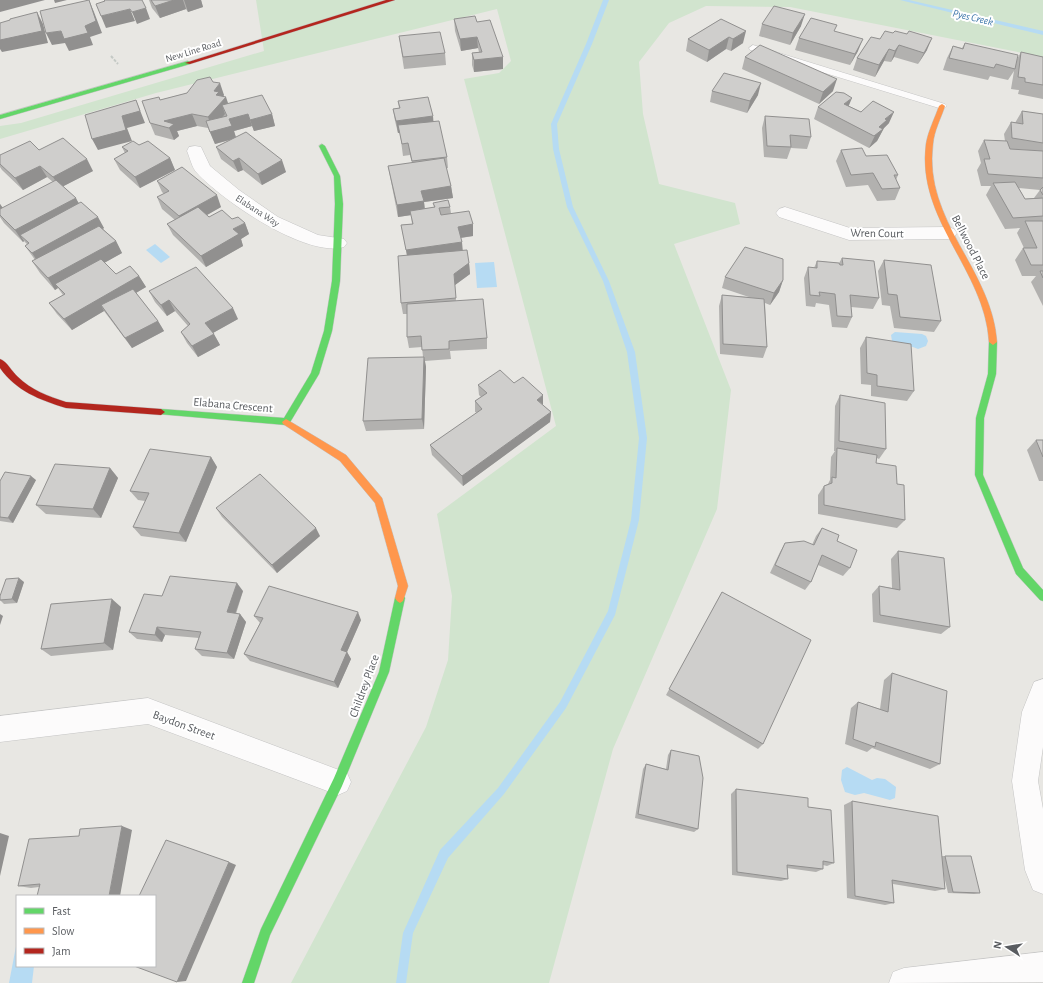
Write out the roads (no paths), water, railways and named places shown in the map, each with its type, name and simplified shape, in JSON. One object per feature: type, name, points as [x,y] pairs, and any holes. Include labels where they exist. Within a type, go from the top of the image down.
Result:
[{"type":"street","name":"New Line Road","points":[[0,117],[116,85],[392,0]]},
{"type":"street","name":"Bellwood Place","points":[[942,106],[929,145],[929,181],[948,233],[978,284],[992,331],[992,374],[980,418],[978,475],[1019,571],[1043,597]]},
{"type":"street","name":"Elabana Crescent","points":[[0,362],[6,372],[38,396],[66,405],[286,422],[315,374],[328,331],[336,282],[339,204],[337,176],[322,146]]},
{"type":"street","name":"Elabana Way","points":[[194,151],[203,169],[233,194],[272,221],[315,241],[338,243]]},
{"type":"street","name":"Wren Court","points":[[786,213],[849,234],[948,233]]},
{"type":"street","name":"Childrey Place","points":[[248,983],[265,933],[338,782],[384,672],[403,586],[380,501],[343,458],[286,422]]},
{"type":"street","points":[[1043,691],[1035,712],[1025,781],[1039,870],[1043,880]]},
{"type":"street","name":"Baydon Street","points":[[0,729],[148,711],[338,782]]},
{"type":"street","points":[[904,983],[1043,967]]},
{"type":"lane","points":[[753,48],[942,106]]},
{"type":"water","points":[[155,244],[170,257],[161,263],[146,250]]},
{"type":"water","points":[[494,262],[497,287],[477,288],[475,263]]},
{"type":"water","points":[[895,332],[922,334],[926,336],[928,341],[926,346],[918,349],[911,346],[898,344],[892,341],[891,335]]},
{"type":"water","points":[[847,767],[872,780],[877,778],[885,779],[896,787],[895,798],[890,800],[864,793],[855,795],[845,792],[841,780],[842,770]]},
{"type":"water","points":[[16,946],[16,967],[34,967],[32,983],[9,983]]},
{"type":"waterway","points":[[401,983],[408,933],[444,854],[501,791],[563,705],[612,612],[635,520],[643,438],[631,352],[606,281],[570,207],[556,149],[554,124],[589,44],[606,0]]},
{"type":"waterway","name":"Pyes Creek","points":[[903,0],[1043,33]]}]
